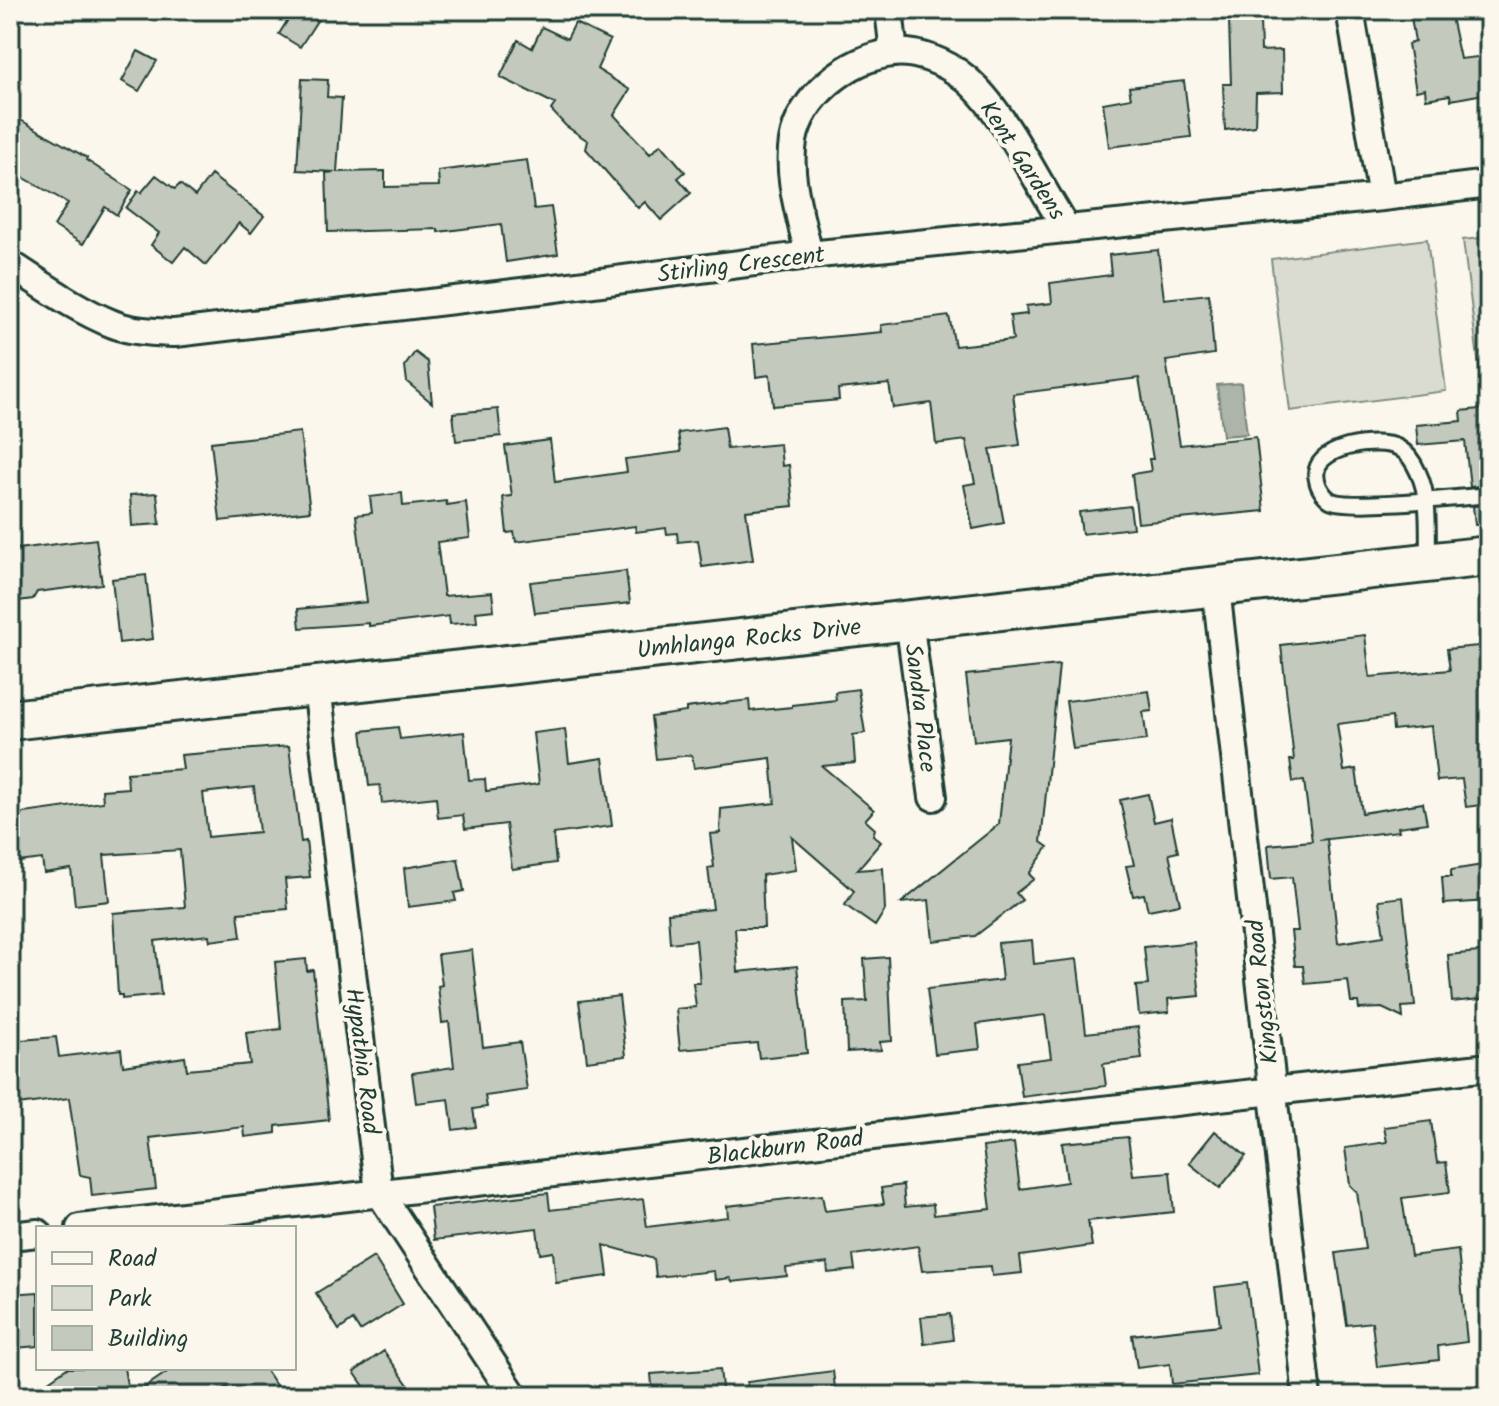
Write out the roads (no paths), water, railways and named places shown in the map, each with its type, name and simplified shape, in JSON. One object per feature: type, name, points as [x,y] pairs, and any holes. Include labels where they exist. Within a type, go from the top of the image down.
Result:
[{"type":"main road","name":"Umhlanga Rocks Drive","points":[[10,720],[1489,556]]},
{"type":"street","points":[[889,10],[894,53]]},
{"type":"street","points":[[1350,10],[1382,197]]},
{"type":"street","name":"Kent Gardens","points":[[809,255],[793,176],[793,139],[812,101],[833,78],[863,61],[894,53],[934,59],[965,77],[990,104],[1067,229]]},
{"type":"street","name":"Stirling Crescent","points":[[10,264],[114,324],[142,331],[175,333],[809,255],[1489,184]]},
{"type":"street","name":"Kingston Road","points":[[1216,588],[1307,1396]]},
{"type":"street","name":"Sandra Place","points":[[909,620],[933,797]]},
{"type":"street","name":"Hypathia Road","points":[[317,687],[379,1192],[514,1396]]},
{"type":"street","name":"Blackburn Road","points":[[97,1226],[1489,1067]]},
{"type":"street","points":[[10,1236],[36,1233]]},
{"type":"lane","points":[[1428,563],[1426,501],[1419,474],[1401,449],[1388,444],[1331,451],[1322,458],[1317,467],[1317,484],[1332,501],[1351,504],[1426,501],[1489,495]]}]
